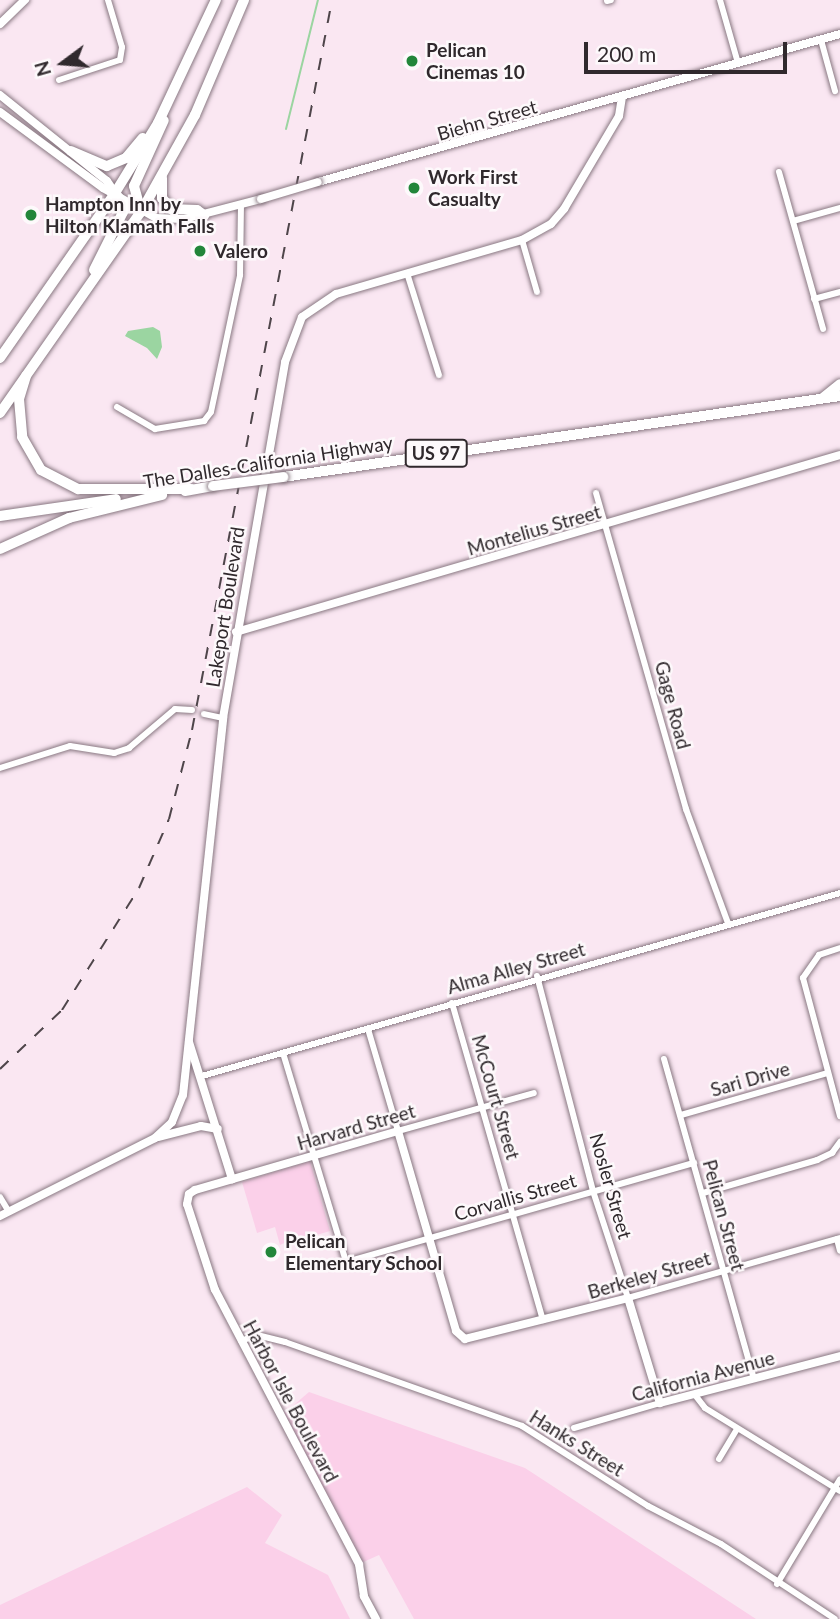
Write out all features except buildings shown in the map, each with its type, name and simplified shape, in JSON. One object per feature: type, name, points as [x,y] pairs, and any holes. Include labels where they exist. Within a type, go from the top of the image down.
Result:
[{"type":"highway","points":[[26,376],[19,399],[22,437],[41,470],[78,489],[191,489]]},
{"type":"highway","points":[[823,398],[840,384]]},
{"type":"highway","name":"The Dalles-California Highway","points":[[0,549],[69,518],[191,489],[840,396]]},
{"type":"highway","name":"US 97","points":[[0,516],[191,489]]},
{"type":"main road","points":[[0,358],[115,193],[164,109],[216,0]]},
{"type":"main road","points":[[0,413],[141,212],[195,115],[244,0]]},
{"type":"main road","points":[[71,151],[94,164],[119,163],[164,109]]},
{"type":"main road","points":[[141,212],[134,186],[164,124],[164,109]]},
{"type":"main road","points":[[162,176],[166,205],[180,212],[197,210],[204,215]]},
{"type":"main road","points":[[88,287],[123,212],[123,203],[115,193]]},
{"type":"street","points":[[0,24],[25,0]]},
{"type":"street","points":[[59,80],[120,60],[122,47],[108,0]]},
{"type":"street","points":[[720,0],[738,63]]},
{"type":"street","name":"Biehn Street","points":[[141,212],[172,220],[204,215],[840,34]]},
{"type":"street","points":[[821,40],[835,90]]},
{"type":"street","points":[[0,95],[71,151],[115,193]]},
{"type":"street","name":"Lakeport Boulevard","points":[[0,1216],[155,1138],[172,1122],[183,1095],[223,718],[236,632],[292,337],[316,304],[407,273],[522,240],[551,224],[564,209],[619,116],[622,97]]},
{"type":"street","points":[[0,112],[141,212]]},
{"type":"street","points":[[779,172],[823,329]]},
{"type":"street","points":[[117,407],[155,429],[204,421],[211,412],[240,275],[241,205]]},
{"type":"street","points":[[793,221],[840,208]]},
{"type":"street","points":[[522,240],[537,292]]},
{"type":"street","points":[[407,273],[439,375]]},
{"type":"street","points":[[814,299],[840,292]]},
{"type":"street","name":"Montelius Street","points":[[236,632],[840,455]]},
{"type":"street","name":"Gage Road","points":[[596,493],[686,809],[729,923]]},
{"type":"street","points":[[0,768],[70,746],[114,753],[129,748],[174,709],[192,710]]},
{"type":"street","points":[[204,714],[223,718]]},
{"type":"street","name":"Alma Alley Street","points":[[202,1076],[368,1029],[537,976],[840,894]]},
{"type":"street","points":[[840,948],[819,955],[803,978],[840,1116]]},
{"type":"street","name":"Nosler Street","points":[[537,976],[593,1191],[660,1403]]},
{"type":"street","name":"McCourt Street","points":[[452,1003],[543,1320]]},
{"type":"street","points":[[368,1029],[430,1237]]},
{"type":"street","points":[[189,1041],[232,1179]]},
{"type":"street","points":[[284,1053],[314,1154]]},
{"type":"street","name":"Pelican Street","points":[[664,1059],[754,1379]]},
{"type":"street","name":"Sari Drive","points":[[681,1115],[827,1073]]},
{"type":"street","name":"Harvard Street","points":[[189,1195],[314,1154],[534,1093]]},
{"type":"street","points":[[155,1138],[201,1126],[218,1129]]},
{"type":"street","points":[[703,1193],[817,1160],[832,1153],[840,1142]]},
{"type":"street","name":"Corvallis Street","points":[[314,1154],[346,1262],[694,1163]]},
{"type":"street","name":"Harbor Isle Boulevard","points":[[189,1195],[193,1228],[215,1290],[359,1564],[364,1596],[376,1619]]},
{"type":"street","points":[[0,1197],[9,1212]]},
{"type":"street","name":"Berkeley Street","points":[[430,1237],[456,1331],[465,1339],[628,1298],[838,1238]]},
{"type":"street","points":[[838,1238],[840,1251]]},
{"type":"street","name":"Hanks Street","points":[[241,1341],[257,1335],[285,1342],[522,1426],[648,1506],[721,1544],[777,1584],[835,1619]]},
{"type":"street","name":"California Avenue","points":[[573,1428],[840,1356]]},
{"type":"street","points":[[695,1395],[705,1408],[837,1489]]},
{"type":"street","points":[[719,1459],[737,1429]]},
{"type":"street","points":[[777,1584],[837,1489],[840,1479]]},
{"type":"shaded area","points":[[153,327],[160,331],[162,347],[157,359],[147,348],[125,336],[128,331]]},
{"type":"shaded area","points":[[310,1161],[330,1231],[303,1239],[301,1235],[280,1245],[275,1227],[257,1233],[242,1182]]},
{"type":"shaded area","points":[[309,1392],[525,1468],[756,1619],[414,1619],[379,1555],[359,1564],[281,1416]]},
{"type":"shaded area","points":[[247,1487],[282,1515],[265,1543],[328,1575],[350,1619],[0,1619],[0,1605]]},
{"type":"waterway","points":[[286,129],[318,0]]},
{"type":"railway","points":[[0,1069],[62,1010],[139,888],[169,819],[192,730],[332,0]]},
{"type":"place","name":"Pelican Cinemas 10","points":[[412,61]]},
{"type":"place","name":"Work First Casualty","points":[[414,188]]},
{"type":"place","name":"Hampton Inn by Hilton Klamath Falls","points":[[31,215]]},
{"type":"place","name":"Valero","points":[[200,251]]},
{"type":"place","name":"Pelican Elementary School","points":[[271,1252]]}]
